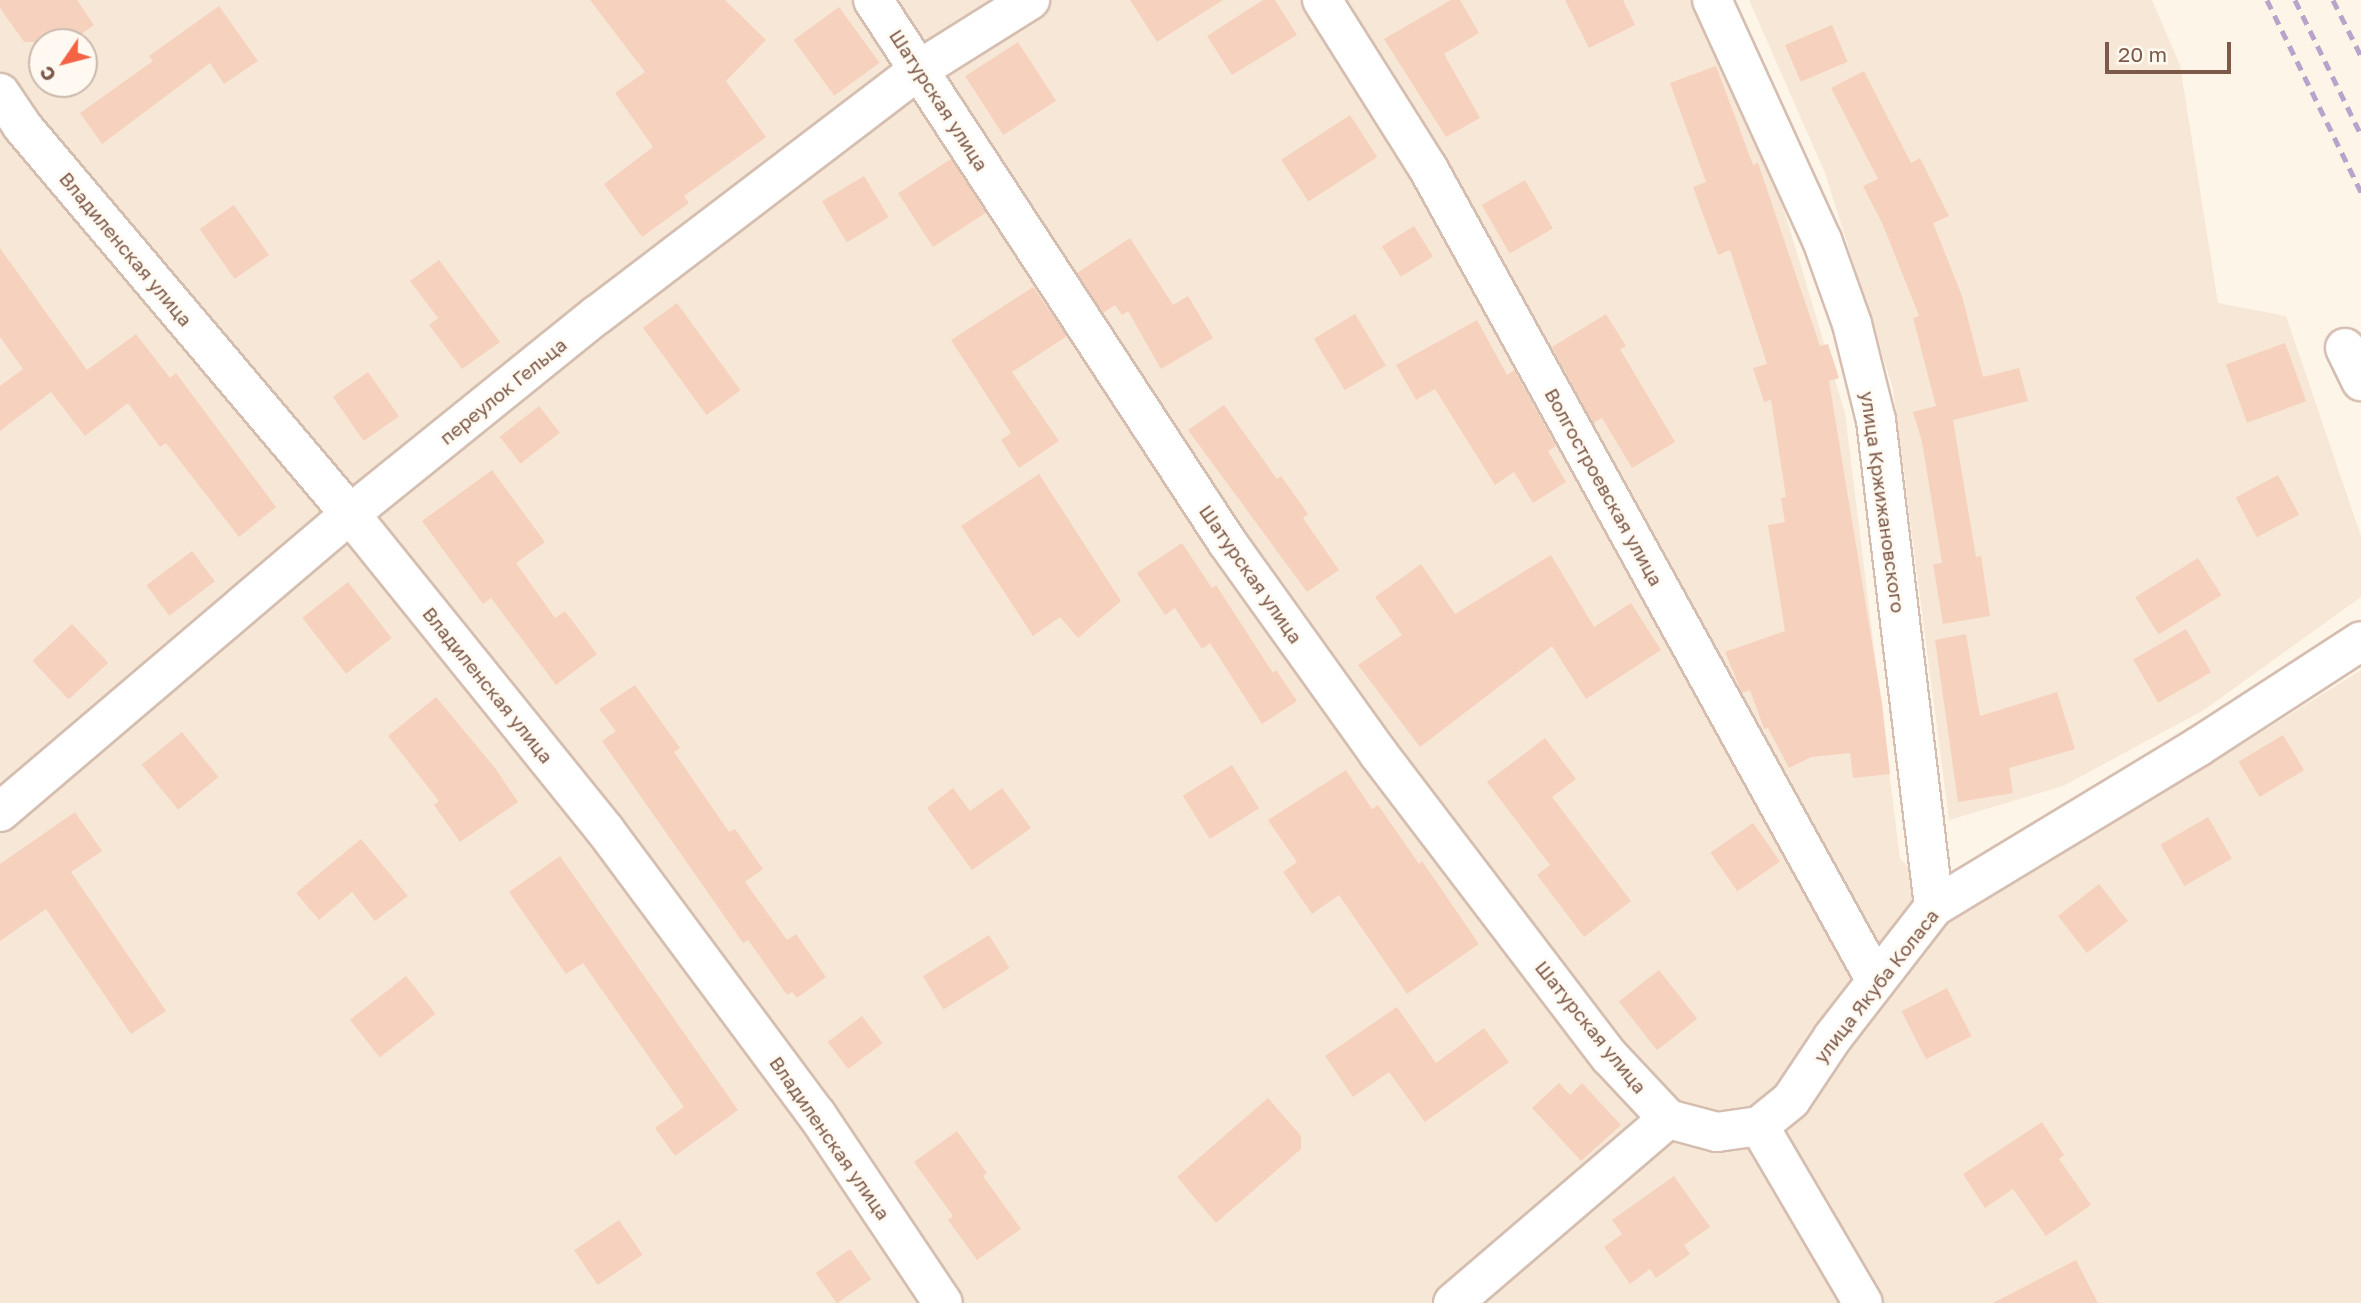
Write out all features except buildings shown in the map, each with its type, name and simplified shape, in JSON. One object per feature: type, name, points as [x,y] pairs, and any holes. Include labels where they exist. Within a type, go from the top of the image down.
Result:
[{"type":"street","name":"Шатурская улица","points":[[873,0],[1235,554],[1378,753],[1593,1035],[1668,1119]]},
{"type":"street","name":"переулок Гельца","points":[[0,812],[351,514],[597,316],[920,69],[1030,0]]},
{"type":"street","name":"Волгостроевская улица","points":[[1322,0],[1428,168],[1877,981]]},
{"type":"street","name":"улица Кржижановского","points":[[1712,0],[1822,240],[1858,348],[1876,420],[1934,907]]},
{"type":"street","name":"Владиленская улица","points":[[0,93],[22,126],[351,514],[605,830],[817,1115],[943,1303]]},
{"type":"street","name":"улица Якуба Коласа","points":[[1759,1126],[1791,1100],[1833,1037],[1934,907],[2198,747],[2361,641]]},
{"type":"street","points":[[1453,1303],[1668,1119],[1717,1132],[1759,1126],[1863,1303]]},
{"type":"shaded area","points":[[0,0],[1697,0],[1767,153],[1845,413],[1900,859],[1958,910],[2194,774],[2361,670],[2361,1303],[0,1303]]},
{"type":"shaded area","points":[[1749,0],[2152,0],[2180,65],[2218,303],[2286,316],[2361,536],[2361,597],[2204,710],[2063,786],[1949,820],[1893,389],[1825,173]]},
{"type":"railway","points":[[2267,0],[2361,192]]},
{"type":"railway","points":[[2295,0],[2361,135]]},
{"type":"railway","points":[[2333,0],[2361,56]]}]
